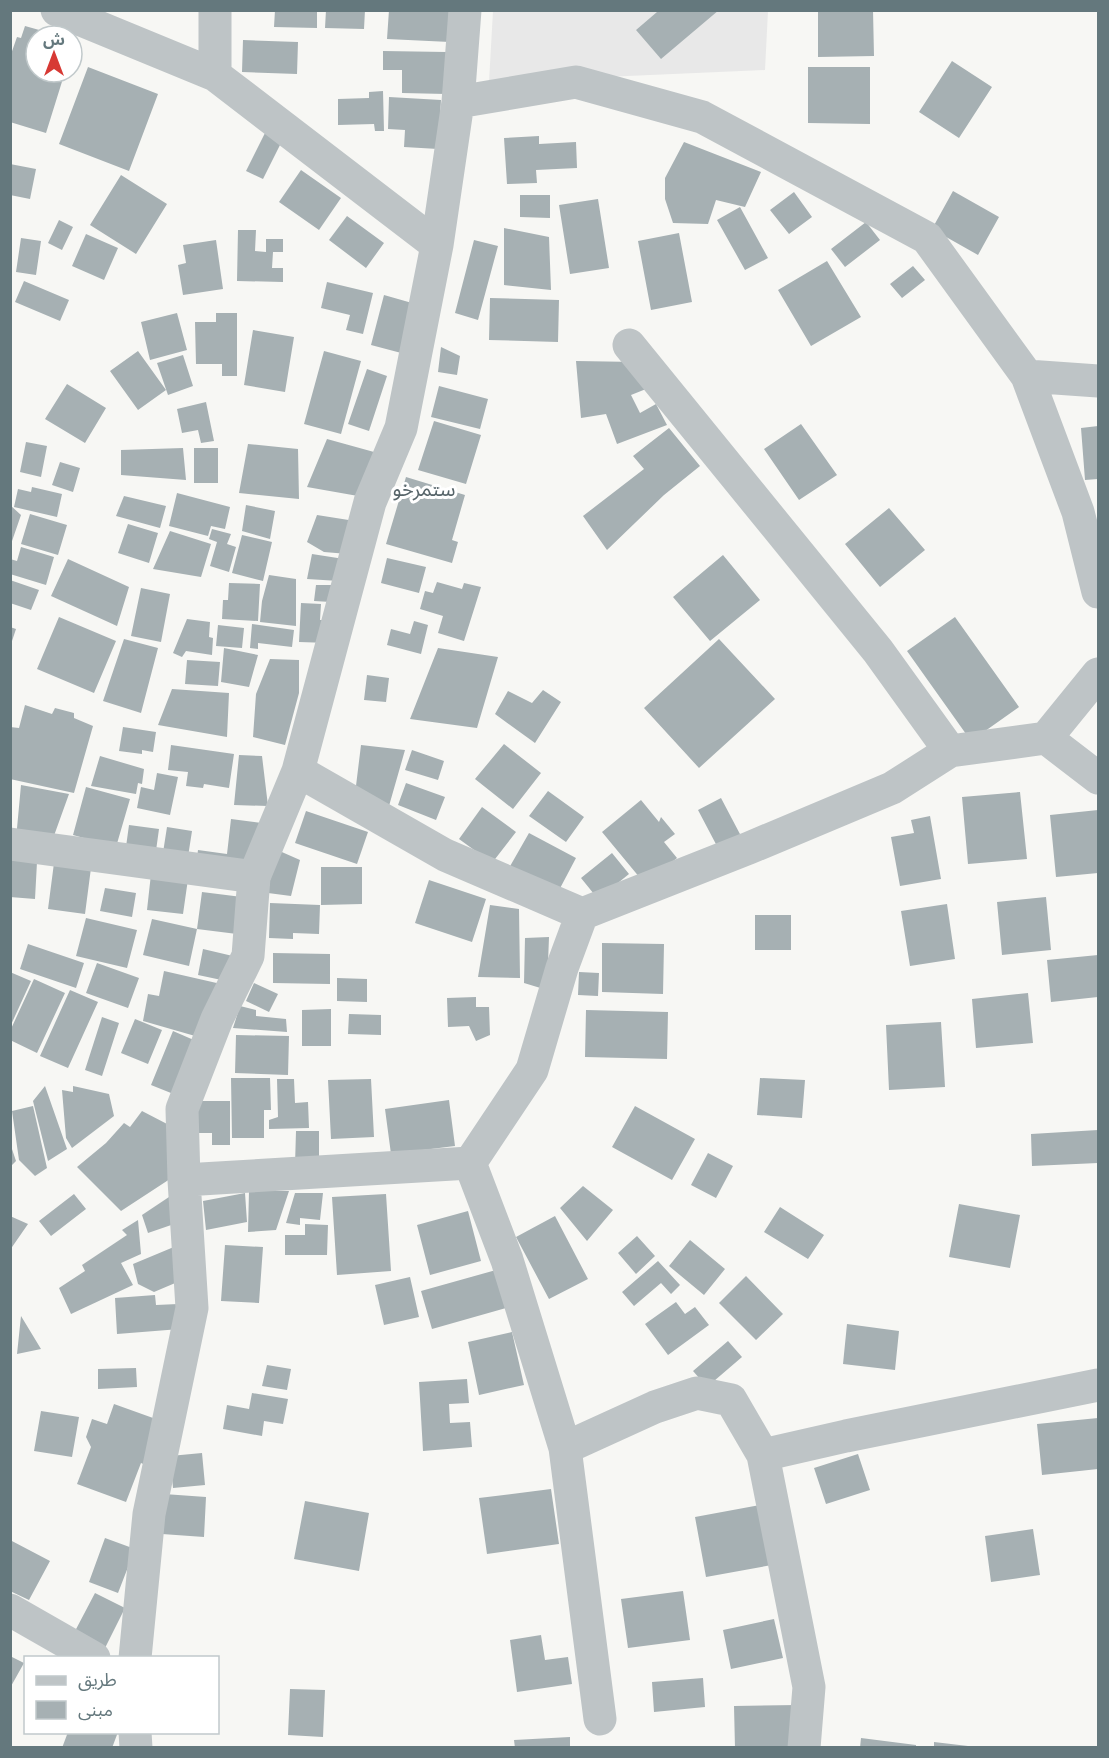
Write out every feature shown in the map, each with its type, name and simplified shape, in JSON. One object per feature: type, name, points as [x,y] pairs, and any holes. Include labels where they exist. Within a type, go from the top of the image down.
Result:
[{"type":"street","points":[[57,10],[215,75],[437,245]]},
{"type":"street","points":[[215,10],[215,75]]},
{"type":"street","points":[[135,1656],[149,1514],[192,1308],[182,1109],[217,1019],[248,956],[254,877],[298,771],[370,502],[401,428],[437,245],[458,102],[465,10]]},
{"type":"street","points":[[458,102],[576,82],[702,117],[927,238],[1027,376],[1078,512],[1098,592]]},
{"type":"street","points":[[629,345],[878,651],[950,751]]},
{"type":"street","points":[[1027,376],[1098,381]]},
{"type":"street","points":[[298,771],[445,855],[582,914],[892,789],[950,751],[1046,738],[1098,674]]},
{"type":"street","points":[[1046,738],[1097,776]]},
{"type":"street","points":[[10,844],[254,877]]},
{"type":"street","points":[[470,1163],[532,1070],[562,968],[582,914]]},
{"type":"street","points":[[184,1180],[470,1163]]},
{"type":"street","points":[[470,1163],[507,1260],[565,1448],[600,1719]]},
{"type":"street","points":[[763,1455],[858,1433],[1098,1385]]},
{"type":"street","points":[[565,1448],[655,1407],[697,1393],[731,1400],[763,1455],[809,1687],[804,1748]]},
{"type":"street","points":[[10,1610],[90,1656]]},
{"type":"shaded area","points":[[493,11],[768,11],[765,70],[489,82]]},
{"type":"building","points":[[275,10],[317,10],[317,28],[274,27]]},
{"type":"building","points":[[326,10],[365,10],[364,29],[325,28]]},
{"type":"building","points":[[389,10],[452,11],[450,42],[387,39]]},
{"type":"building","points":[[656,10],[719,10],[661,59],[636,30],[657,12]]},
{"type":"building","points":[[818,10],[873,10],[874,56],[818,57]]},
{"type":"building","points":[[24,29],[24,84],[61,84],[46,133],[10,122],[10,57],[17,37],[21,38]]},
{"type":"building","points":[[243,40],[298,42],[297,74],[242,72]]},
{"type":"building","points":[[383,51],[447,52],[446,94],[402,93],[402,70],[383,70]]},
{"type":"building","points":[[952,61],[992,87],[959,138],[919,112]]},
{"type":"building","points":[[88,67],[158,94],[129,171],[59,144],[82,84],[84,84]]},
{"type":"building","points":[[808,67],[870,67],[870,124],[808,123]]},
{"type":"building","points":[[383,91],[384,131],[375,131],[374,124],[338,125],[338,99],[369,98],[369,92]]},
{"type":"building","points":[[389,97],[441,100],[438,149],[404,147],[405,130],[388,129]]},
{"type":"building","points":[[265,133],[282,141],[263,179],[246,171]]},
{"type":"building","points":[[539,136],[539,144],[576,142],[577,168],[536,170],[537,183],[507,184],[504,138]]},
{"type":"building","points":[[684,142],[761,172],[745,207],[716,200],[708,224],[673,223],[665,199],[665,178]]},
{"type":"building","points":[[10,164],[36,169],[30,199],[10,195]]},
{"type":"building","points":[[301,170],[341,198],[319,230],[279,202]]},
{"type":"building","points":[[121,175],[167,204],[136,254],[90,225]]},
{"type":"building","points":[[953,191],[999,217],[978,255],[932,229]]},
{"type":"building","points":[[794,192],[812,217],[789,234],[770,210]]},
{"type":"building","points":[[520,195],[550,195],[550,218],[520,217]]},
{"type":"building","points":[[598,199],[609,268],[570,274],[559,205]]},
{"type":"building","points":[[740,207],[768,258],[745,270],[717,220]]},
{"type":"building","points":[[347,216],[384,243],[366,268],[329,240]]},
{"type":"building","points":[[59,220],[73,227],[62,250],[48,243]]},
{"type":"building","points":[[866,222],[880,240],[845,267],[831,249]]},
{"type":"building","points":[[504,228],[549,237],[551,290],[504,285]]},
{"type":"building","points":[[238,230],[256,230],[255,251],[266,252],[266,239],[283,239],[283,252],[273,252],[272,268],[283,268],[283,282],[237,281]]},
{"type":"building","points":[[679,233],[692,302],[651,310],[638,241]]},
{"type":"building","points":[[86,234],[118,248],[104,280],[72,266]]},
{"type":"building","points":[[21,238],[41,241],[36,275],[16,272]]},
{"type":"building","points":[[216,240],[223,289],[183,295],[178,265],[186,263],[183,245]]},
{"type":"building","points":[[474,240],[498,246],[478,320],[455,313]]},
{"type":"building","points":[[827,261],[861,317],[811,346],[778,290]]},
{"type":"building","points":[[913,266],[925,280],[902,298],[890,284]]},
{"type":"building","points":[[24,281],[69,300],[60,321],[15,302]]},
{"type":"building","points":[[327,282],[373,293],[363,334],[346,330],[350,315],[321,308]]},
{"type":"building","points":[[384,295],[419,305],[405,354],[371,345]]},
{"type":"building","points":[[490,298],[559,300],[558,342],[489,340]]},
{"type":"building","points":[[177,313],[187,350],[150,360],[141,322]]},
{"type":"building","points":[[216,313],[237,313],[237,376],[222,376],[222,364],[196,364],[195,322],[216,322]]},
{"type":"building","points":[[253,330],[294,337],[285,392],[244,385]]},
{"type":"building","points":[[441,347],[460,356],[457,375],[438,372]]},
{"type":"building","points":[[138,351],[166,390],[138,410],[110,371]]},
{"type":"building","points":[[324,351],[361,361],[341,434],[304,424]]},
{"type":"building","points":[[183,355],[193,386],[168,395],[157,363]]},
{"type":"building","points":[[576,361],[637,362],[646,389],[631,395],[640,413],[656,404],[667,425],[617,444],[606,414],[581,418]]},
{"type":"building","points":[[367,369],[387,376],[369,431],[348,424]]},
{"type":"building","points":[[67,384],[106,408],[85,443],[45,419]]},
{"type":"building","points":[[439,386],[488,399],[480,429],[431,417]]},
{"type":"building","points":[[206,402],[214,441],[201,443],[198,430],[182,433],[177,409]]},
{"type":"building","points":[[434,421],[481,435],[466,484],[418,470]]},
{"type":"building","points":[[801,424],[837,475],[799,500],[764,449]]},
{"type":"building","points":[[1098,426],[1098,479],[1085,480],[1081,428]]},
{"type":"building","points":[[669,428],[700,466],[664,495],[607,550],[583,516],[644,469],[633,456]]},
{"type":"building","points":[[327,439],[374,452],[358,496],[307,487]]},
{"type":"building","points":[[26,442],[47,446],[41,477],[20,472]]},
{"type":"building","points":[[248,444],[298,449],[299,499],[239,493]]},
{"type":"building","points":[[183,448],[186,480],[121,475],[121,450]]},
{"type":"building","points":[[194,448],[218,448],[218,483],[194,483]]},
{"type":"building","points":[[60,462],[80,468],[73,492],[52,485]]},
{"type":"building","points":[[406,477],[465,495],[452,540],[458,542],[452,563],[386,544]]},
{"type":"building","points":[[32,487],[62,494],[57,517],[14,507],[18,489],[31,492]]},
{"type":"building","points":[[177,493],[230,507],[225,529],[211,526],[208,536],[169,526]]},
{"type":"building","points":[[124,496],[166,506],[160,528],[116,516]]},
{"type":"building","points":[[10,505],[21,515],[11,544],[10,544]]},
{"type":"building","points":[[246,505],[275,511],[270,539],[242,531]]},
{"type":"building","points":[[889,508],[925,550],[880,587],[845,544]]},
{"type":"building","points":[[30,514],[67,525],[58,555],[21,544]]},
{"type":"building","points":[[317,515],[355,521],[348,554],[324,552],[307,542]]},
{"type":"building","points":[[128,524],[158,533],[149,563],[118,553]]},
{"type":"building","points":[[212,529],[231,534],[227,544],[236,547],[229,572],[210,566],[217,542],[209,539]]},
{"type":"building","points":[[170,531],[211,544],[201,577],[153,569]]},
{"type":"building","points":[[242,535],[272,542],[263,581],[232,573]]},
{"type":"building","points":[[21,547],[54,557],[46,585],[10,574],[10,559],[17,561]]},
{"type":"building","points":[[312,554],[344,559],[339,581],[307,579]]},
{"type":"building","points":[[723,555],[760,600],[710,641],[673,597]]},
{"type":"building","points":[[387,558],[426,567],[419,593],[381,583]]},
{"type":"building","points":[[68,559],[129,587],[117,626],[51,596]]},
{"type":"building","points":[[269,575],[296,579],[296,626],[260,622],[262,601]]},
{"type":"building","points":[[10,580],[39,590],[31,610],[10,603]]},
{"type":"building","points":[[437,582],[462,589],[464,583],[481,587],[464,641],[438,633],[443,616],[420,609],[425,591],[433,593]]},
{"type":"building","points":[[229,583],[260,584],[258,621],[222,619],[223,600],[228,600]]},
{"type":"building","points":[[316,585],[332,585],[331,602],[314,601]]},
{"type":"building","points":[[141,588],[170,594],[161,642],[131,636]]},
{"type":"building","points":[[301,603],[321,604],[320,620],[330,620],[329,643],[299,642]]},
{"type":"building","points":[[59,617],[116,641],[94,693],[37,669]]},
{"type":"building","points":[[955,617],[1019,707],[971,741],[907,651]]},
{"type":"building","points":[[187,619],[210,622],[209,637],[213,638],[212,655],[186,651],[182,657],[173,653]]},
{"type":"building","points":[[414,621],[428,625],[421,654],[387,645],[391,629],[410,634]]},
{"type":"building","points":[[252,624],[294,630],[292,647],[258,643],[258,649],[250,648]]},
{"type":"building","points":[[218,625],[244,628],[242,648],[216,646]]},
{"type":"building","points":[[10,627],[16,629],[11,644],[10,644]]},
{"type":"building","points":[[124,639],[158,648],[141,713],[103,701]]},
{"type":"building","points":[[719,639],[775,699],[699,768],[644,708]]},
{"type":"building","points":[[224,648],[258,655],[249,687],[221,682]]},
{"type":"building","points":[[438,648],[498,657],[477,728],[410,719]]},
{"type":"building","points":[[270,659],[299,660],[299,693],[285,745],[253,737],[256,694]]},
{"type":"building","points":[[187,660],[220,662],[218,686],[185,684]]},
{"type":"building","points":[[367,675],[389,678],[386,702],[364,700]]},
{"type":"building","points":[[172,689],[229,693],[227,737],[158,725]]},
{"type":"building","points":[[543,690],[561,702],[535,743],[495,714],[508,691],[532,703]]},
{"type":"building","points":[[25,705],[52,714],[55,708],[74,713],[74,718],[93,726],[74,793],[10,779],[10,727],[19,728]]},
{"type":"building","points":[[123,727],[156,732],[153,752],[142,750],[142,754],[119,751]]},
{"type":"building","points":[[504,744],[541,773],[513,809],[475,779]]},
{"type":"building","points":[[171,745],[234,754],[229,788],[204,784],[203,788],[186,786],[188,772],[168,770]]},
{"type":"building","points":[[361,745],[405,750],[389,806],[355,794]]},
{"type":"building","points":[[412,750],[444,761],[438,780],[405,770]]},
{"type":"building","points":[[239,755],[262,756],[268,806],[234,805]]},
{"type":"building","points":[[100,756],[144,769],[142,784],[138,783],[136,794],[91,786]]},
{"type":"building","points":[[157,773],[178,777],[170,815],[137,808],[141,787],[154,790]]},
{"type":"building","points":[[406,783],[445,797],[436,820],[398,805]]},
{"type":"building","points":[[21,785],[69,794],[51,844],[16,839]]},
{"type":"building","points":[[86,787],[130,799],[116,847],[73,835]]},
{"type":"building","points":[[548,791],[584,817],[566,842],[529,816]]},
{"type":"building","points":[[1020,792],[1027,859],[968,864],[962,797]]},
{"type":"building","points":[[721,798],[741,836],[718,848],[698,810]]},
{"type":"building","points":[[641,800],[659,822],[661,817],[675,834],[664,842],[677,858],[645,884],[602,832]]},
{"type":"building","points":[[482,807],[516,832],[492,863],[459,839]]},
{"type":"building","points":[[1098,810],[1098,873],[1056,877],[1050,815]]},
{"type":"building","points":[[306,811],[368,832],[357,864],[295,843]]},
{"type":"building","points":[[930,816],[941,879],[900,886],[891,837],[914,833],[911,820]]},
{"type":"building","points":[[231,819],[262,823],[255,873],[196,865],[198,850],[227,854]]},
{"type":"building","points":[[129,825],[159,829],[155,858],[125,854]]},
{"type":"building","points":[[167,827],[192,831],[187,863],[162,859]]},
{"type":"building","points":[[529,833],[576,858],[557,894],[509,868]]},
{"type":"building","points":[[275,849],[300,860],[291,896],[268,893]]},
{"type":"building","points":[[612,853],[629,874],[598,899],[581,878]]},
{"type":"building","points":[[10,860],[37,862],[35,899],[10,897]]},
{"type":"building","points":[[54,863],[91,868],[85,914],[48,909]]},
{"type":"building","points":[[321,867],[362,867],[362,904],[321,905]]},
{"type":"building","points":[[151,874],[188,879],[183,914],[147,910]]},
{"type":"building","points":[[429,880],[486,899],[472,942],[415,923]]},
{"type":"building","points":[[105,888],[136,893],[132,917],[100,911]]},
{"type":"building","points":[[202,892],[242,897],[237,934],[197,929]]},
{"type":"building","points":[[1046,897],[1051,950],[1002,955],[997,902]]},
{"type":"building","points":[[270,903],[320,905],[319,934],[293,933],[293,939],[269,938]]},
{"type":"building","points":[[947,904],[955,959],[910,966],[901,911]]},
{"type":"building","points":[[490,905],[519,909],[520,978],[478,977]]},
{"type":"building","points":[[755,915],[791,915],[791,950],[755,950]]},
{"type":"building","points":[[86,918],[137,930],[127,968],[76,956]]},
{"type":"building","points":[[152,919],[197,929],[189,966],[143,955]]},
{"type":"building","points":[[549,937],[547,990],[524,983],[525,938]]},
{"type":"building","points":[[602,943],[664,944],[663,994],[602,992]]},
{"type":"building","points":[[28,944],[84,963],[76,988],[20,969]]},
{"type":"building","points":[[203,949],[237,957],[231,982],[198,975]]},
{"type":"building","points":[[273,953],[330,954],[330,984],[273,983]]},
{"type":"building","points":[[1098,955],[1098,997],[1051,1002],[1047,960]]},
{"type":"building","points":[[97,963],[139,978],[128,1008],[86,993]]},
{"type":"building","points":[[164,971],[221,984],[202,1038],[143,1021],[148,994],[159,996]]},
{"type":"building","points":[[10,972],[31,981],[10,1027]]},
{"type":"building","points":[[579,972],[599,973],[598,996],[578,995]]},
{"type":"building","points":[[337,978],[367,979],[367,1002],[337,1001]]},
{"type":"building","points":[[34,979],[65,993],[37,1053],[10,1040],[10,1031]]},
{"type":"building","points":[[254,983],[278,994],[269,1012],[246,1001]]},
{"type":"building","points":[[70,990],[98,1002],[68,1068],[40,1056]]},
{"type":"building","points":[[1028,993],[1033,1043],[976,1048],[972,999]]},
{"type":"building","points":[[476,997],[476,1007],[489,1007],[490,1035],[476,1041],[469,1026],[448,1027],[447,998]]},
{"type":"building","points":[[240,1006],[256,1010],[256,1016],[286,1019],[287,1032],[233,1028]]},
{"type":"building","points":[[331,1009],[331,1046],[302,1046],[302,1010]]},
{"type":"building","points":[[586,1010],[668,1012],[667,1059],[585,1057]]},
{"type":"building","points":[[349,1014],[381,1015],[381,1035],[348,1034]]},
{"type":"building","points":[[102,1017],[119,1023],[102,1076],[85,1070]]},
{"type":"building","points":[[135,1019],[162,1030],[148,1064],[121,1053]]},
{"type":"building","points":[[941,1022],[945,1087],[889,1090],[886,1025]]},
{"type":"building","points":[[173,1031],[203,1044],[181,1097],[151,1085]]},
{"type":"building","points":[[236,1035],[289,1036],[288,1075],[235,1073]]},
{"type":"building","points":[[231,1078],[270,1078],[271,1110],[264,1110],[264,1138],[232,1138]]},
{"type":"building","points":[[760,1078],[805,1080],[802,1118],[757,1115]]},
{"type":"building","points":[[277,1079],[294,1079],[295,1103],[308,1102],[309,1128],[269,1129],[269,1120],[278,1117]]},
{"type":"building","points":[[371,1079],[374,1137],[331,1139],[328,1080]]},
{"type":"building","points":[[45,1086],[67,1149],[48,1161],[33,1101]]},
{"type":"building","points":[[73,1086],[109,1094],[114,1116],[72,1148],[66,1138],[62,1090],[73,1092]]},
{"type":"building","points":[[449,1100],[455,1146],[391,1154],[385,1109]]},
{"type":"building","points":[[187,1101],[230,1101],[230,1145],[212,1145],[212,1133],[188,1133]]},
{"type":"building","points":[[33,1106],[47,1168],[35,1176],[19,1160],[12,1111]]},
{"type":"building","points":[[635,1106],[695,1139],[672,1180],[612,1147]]},
{"type":"building","points":[[142,1111],[169,1125],[173,1177],[121,1211],[77,1167],[106,1143],[124,1123],[130,1127]]},
{"type":"building","points":[[1098,1130],[1098,1163],[1032,1166],[1031,1134]]},
{"type":"building","points":[[296,1131],[319,1131],[319,1166],[295,1165]]},
{"type":"building","points":[[10,1143],[16,1161],[10,1167]]},
{"type":"building","points":[[708,1153],[733,1166],[716,1198],[691,1185]]},
{"type":"building","points":[[583,1186],[613,1210],[587,1241],[560,1208]]},
{"type":"building","points":[[249,1191],[289,1191],[276,1230],[248,1232]]},
{"type":"building","points":[[245,1193],[247,1222],[206,1230],[203,1201]]},
{"type":"building","points":[[295,1193],[323,1193],[320,1220],[300,1218],[300,1225],[286,1223]]},
{"type":"building","points":[[74,1194],[86,1209],[51,1236],[39,1221]]},
{"type":"building","points":[[386,1194],[391,1271],[337,1275],[332,1197]]},
{"type":"building","points":[[172,1195],[177,1223],[148,1233],[142,1215]]},
{"type":"building","points":[[959,1204],[1020,1215],[1010,1268],[949,1257]]},
{"type":"building","points":[[780,1207],[824,1235],[808,1259],[764,1232]]},
{"type":"building","points":[[468,1211],[481,1261],[430,1275],[417,1225]]},
{"type":"building","points":[[10,1216],[28,1224],[10,1250]]},
{"type":"building","points":[[555,1216],[588,1279],[549,1299],[516,1237]]},
{"type":"building","points":[[138,1220],[141,1254],[121,1263],[133,1285],[71,1314],[59,1288],[85,1271],[82,1265],[127,1235],[122,1230]]},
{"type":"building","points":[[305,1224],[328,1225],[327,1255],[285,1255],[285,1235],[305,1235]]},
{"type":"building","points":[[637,1236],[655,1256],[636,1274],[618,1253]]},
{"type":"building","points":[[690,1240],[725,1269],[704,1295],[669,1266]]},
{"type":"building","points":[[181,1244],[187,1278],[154,1292],[138,1284],[133,1264]]},
{"type":"building","points":[[225,1245],[263,1247],[259,1303],[221,1301]]},
{"type":"building","points":[[658,1261],[680,1285],[671,1294],[661,1283],[634,1306],[622,1292]]},
{"type":"building","points":[[496,1270],[506,1308],[432,1329],[421,1291]]},
{"type":"building","points":[[746,1276],[783,1314],[756,1340],[719,1303]]},
{"type":"building","points":[[410,1277],[419,1317],[384,1325],[375,1285]]},
{"type":"building","points":[[155,1295],[156,1305],[178,1304],[180,1329],[117,1334],[115,1298]]},
{"type":"building","points":[[676,1302],[685,1314],[695,1307],[709,1325],[668,1355],[645,1324]]},
{"type":"building","points":[[21,1316],[41,1349],[17,1354]]},
{"type":"building","points":[[847,1324],[899,1331],[895,1370],[843,1364]]},
{"type":"building","points":[[512,1332],[524,1385],[479,1395],[468,1342]]},
{"type":"building","points":[[728,1341],[742,1357],[707,1387],[693,1371]]},
{"type":"building","points":[[267,1365],[291,1369],[287,1390],[262,1386]]},
{"type":"building","points":[[136,1368],[137,1387],[98,1389],[98,1369]]},
{"type":"building","points":[[467,1379],[469,1403],[449,1404],[450,1423],[470,1422],[472,1447],[423,1451],[419,1382]]},
{"type":"building","points":[[252,1393],[288,1399],[283,1424],[264,1421],[262,1436],[223,1429],[227,1405],[249,1409]]},
{"type":"building","points":[[114,1404],[167,1423],[150,1467],[141,1463],[126,1502],[77,1484],[91,1447],[86,1437],[92,1419],[107,1424]]},
{"type":"building","points":[[41,1411],[79,1417],[72,1457],[34,1451]]},
{"type":"building","points":[[1098,1418],[1098,1469],[1042,1475],[1037,1424]]},
{"type":"building","points":[[202,1453],[205,1485],[173,1488],[170,1456]]},
{"type":"building","points":[[858,1454],[870,1490],[826,1504],[814,1468]]},
{"type":"building","points":[[551,1489],[559,1544],[487,1554],[479,1498]]},
{"type":"building","points":[[164,1494],[206,1497],[204,1537],[162,1534]]},
{"type":"building","points":[[305,1501],[369,1513],[359,1571],[294,1559]]},
{"type":"building","points":[[766,1504],[777,1564],[706,1577],[695,1517]]},
{"type":"building","points":[[1033,1529],[1040,1575],[991,1582],[985,1536]]},
{"type":"building","points":[[105,1538],[135,1549],[118,1593],[89,1582]]},
{"type":"building","points":[[10,1540],[50,1561],[29,1600],[10,1591]]},
{"type":"building","points":[[683,1591],[690,1640],[628,1648],[621,1599]]},
{"type":"building","points":[[95,1593],[125,1608],[105,1648],[74,1633]]},
{"type":"building","points":[[774,1619],[783,1658],[731,1669],[723,1630]]},
{"type":"building","points":[[541,1635],[545,1660],[568,1657],[572,1684],[517,1692],[510,1640]]},
{"type":"building","points":[[10,1656],[24,1663],[10,1688]]},
{"type":"building","points":[[703,1678],[705,1707],[654,1712],[652,1682]]},
{"type":"building","points":[[290,1689],[325,1690],[323,1737],[288,1735]]},
{"type":"building","points":[[798,1705],[798,1748],[735,1748],[734,1706]]},
{"type":"building","points":[[67,1734],[117,1734],[112,1748],[62,1748]]},
{"type":"building","points":[[570,1737],[570,1748],[515,1748],[514,1740]]},
{"type":"building","points":[[861,1738],[916,1745],[916,1748],[860,1748]]},
{"type":"building","points":[[934,1742],[968,1746],[968,1748],[934,1748]]},
{"type":"district","name":"ستمرخو","points":[[424,489]]}]
